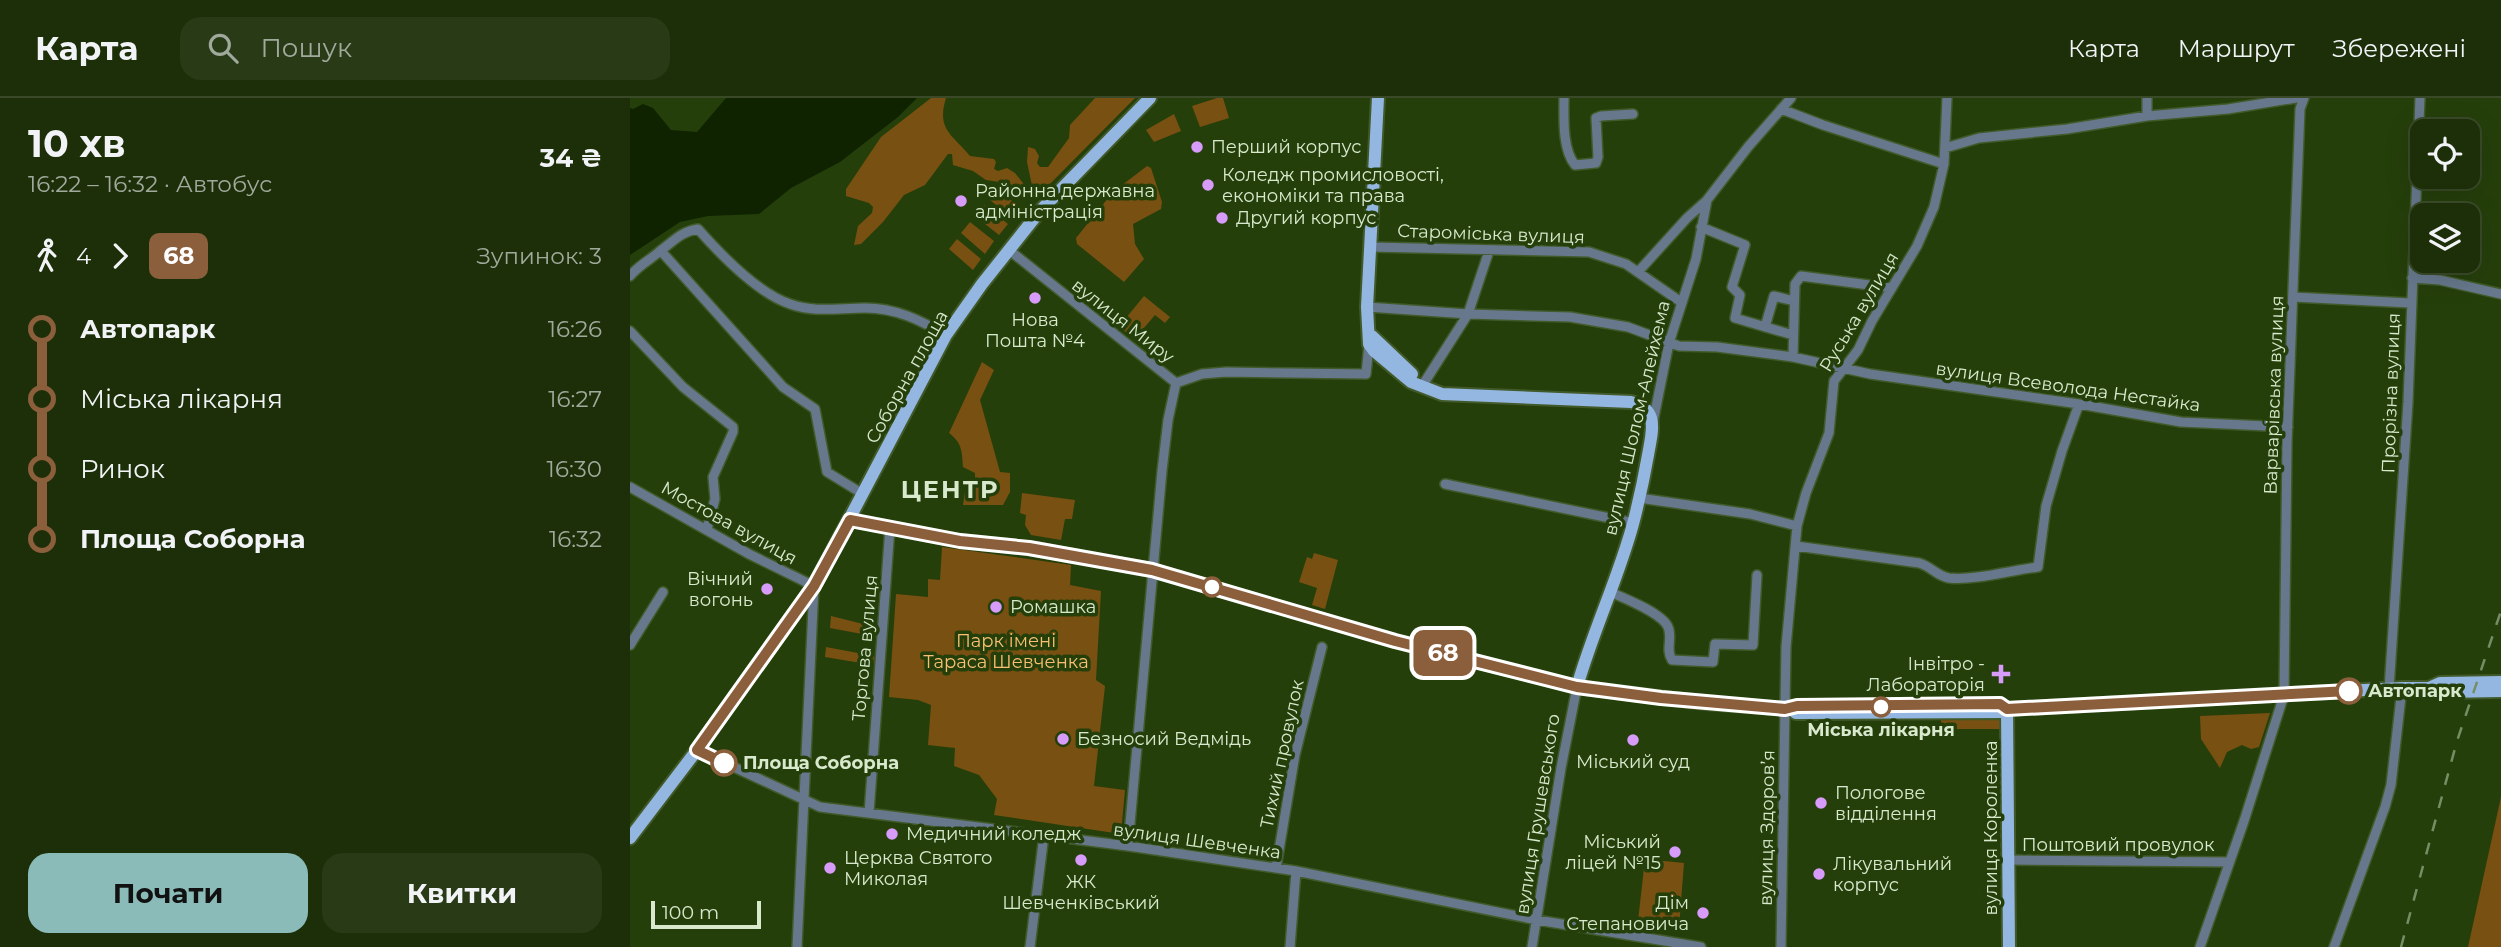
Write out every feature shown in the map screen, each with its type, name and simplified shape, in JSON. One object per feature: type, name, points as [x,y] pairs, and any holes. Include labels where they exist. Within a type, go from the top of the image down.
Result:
[{"type":"main road","name":"Соборна площа","points":[[630,838],[697,750],[814,586],[946,335],[1040,211],[1150,98]]},
{"type":"main road","name":"Соборна площа","points":[[1141,110],[1161,98]]},
{"type":"main road","points":[[1378,99],[1367,330],[1369,344],[1382,360],[1421,387],[1457,395],[1631,402],[1641,405],[1649,413],[1652,427]]},
{"type":"main road","points":[[1367,330],[1383,348],[1435,391]]},
{"type":"main road","name":"вулиця Шолом-Алейхема","points":[[1577,687],[1594,631],[1634,523],[1652,427]]},
{"type":"main road","points":[[850,520],[960,541],[1029,548],[1152,570],[1395,641],[1577,687],[1679,700],[1788,709],[1796,713],[2001,712],[2007,709],[2396,688],[2429,688],[2441,692],[2501,691]]},
{"type":"main road","points":[[2429,688],[2440,683],[2501,682]]},
{"type":"main road","name":"вулиця Короленка","points":[[2007,709],[2009,947]]},
{"type":"street","points":[[1564,98],[1564,125],[1569,155],[1575,165],[1596,163],[1596,118],[1633,114]]},
{"type":"street","name":"вулиця Шолом-Алейхема","points":[[1652,427],[1669,343],[1696,259],[1707,200],[1790,98]]},
{"type":"street","name":"Руська вулиця","points":[[1788,709],[1786,647],[1797,526],[1806,493],[1829,433],[1835,381],[1858,350],[1917,246],[1934,207],[1944,164],[1947,98]]},
{"type":"street","points":[[2147,98],[2147,117]]},
{"type":"street","points":[[1945,148],[1979,138],[2228,109],[2296,98]]},
{"type":"street","name":"Варварівська вулиця","points":[[2200,947],[2284,695],[2288,427],[2299,121],[2304,98]]},
{"type":"street","name":"Прорізна вулиця","points":[[2333,947],[2391,785],[2420,98]]},
{"type":"street","points":[[1781,109],[1944,164]]},
{"type":"street","points":[[1638,272],[1707,200]]},
{"type":"street","points":[[1701,228],[1745,245],[1732,287],[1740,295],[1735,318],[1793,335]]},
{"type":"street","points":[[630,276],[640,264],[684,232],[698,229],[751,280],[770,295],[789,304],[821,311],[865,308],[906,313],[946,335]]},
{"type":"street","name":"Староміська вулиця","points":[[1371,247],[1589,252],[1626,264],[1681,302]]},
{"type":"street","name":"вулиця Миру","points":[[1009,250],[1176,383],[1202,374],[1226,372],[1366,374],[1369,344]]},
{"type":"street","points":[[661,251],[783,387],[815,409],[827,472],[863,494]]},
{"type":"street","points":[[1424,383],[1468,314],[1489,251]]},
{"type":"street","points":[[1793,357],[1795,284],[1801,276],[1892,288]]},
{"type":"street","points":[[2413,278],[2440,280],[2501,294]]},
{"type":"street","points":[[1765,327],[1774,296],[1794,301]]},
{"type":"street","points":[[2293,296],[2410,303]]},
{"type":"street","name":"вулиця Всеволода Нестайка","points":[[1367,307],[1570,317],[1628,327],[1679,346],[1717,347],[1793,357],[1895,378],[2079,404],[2181,422],[2288,427]]},
{"type":"street","points":[[630,331],[683,387],[733,427],[713,477],[715,499],[707,530]]},
{"type":"street","points":[[1128,846],[1152,570],[1168,420],[1176,383]]},
{"type":"street","points":[[1796,546],[1919,563],[1931,566],[1938,574],[1948,578],[2038,567],[2046,506],[2079,404]]},
{"type":"street","points":[[1445,484],[1634,523]]},
{"type":"street","name":"Мостова вулиця","points":[[630,488],[814,586]]},
{"type":"street","points":[[1639,498],[1750,514],[1797,526]]},
{"type":"street","name":"Торгова вулиця","points":[[869,813],[890,527]]},
{"type":"street","points":[[1610,592],[1663,620],[1669,629],[1667,652],[1672,660],[1713,662],[1715,643],[1753,645],[1756,575]]},
{"type":"street","points":[[797,947],[814,586]]},
{"type":"street","points":[[630,645],[663,592]]},
{"type":"street","name":"Тихий провулок","points":[[1276,868],[1295,755],[1322,648]]},
{"type":"street","name":"вулиця Грушевського","points":[[1532,947],[1577,687]]},
{"type":"street","name":"вулиця Здоровʼя","points":[[1781,947],[1788,709]]},
{"type":"street","name":"вулиця Шевченка","points":[[697,750],[804,802],[820,807],[1128,846],[1296,871],[1536,920],[1700,947]]},
{"type":"street","points":[[1030,947],[1044,835]]},
{"type":"street","name":"Поштовий провулок","points":[[2008,860],[2229,862]]},
{"type":"street","points":[[1290,947],[1296,871]]},
{"type":"green space","points":[[931,98],[946,98],[943,109],[945,125],[970,156],[994,159],[994,169],[998,171],[1007,168],[1015,173],[1027,188],[1022,194],[1006,183],[986,180],[973,171],[953,165],[952,154],[948,154],[925,185],[904,195],[861,244],[854,245],[858,226],[872,213],[873,207],[869,203],[846,196],[846,189],[881,137]]},
{"type":"green space","points":[[1095,98],[1135,98],[1045,189],[1034,195],[1027,162],[1028,147],[1035,149],[1040,167],[1048,167],[1069,138],[1070,125]]},
{"type":"green space","points":[[1223,98],[1229,118],[1200,127],[1192,106]]},
{"type":"green space","points":[[1174,114],[1181,131],[1154,142],[1146,130]]},
{"type":"green space","points":[[1147,166],[1151,168],[1162,202],[1161,209],[1133,224],[1135,244],[1144,259],[1124,282],[1077,244],[1076,238],[1113,192]]},
{"type":"green space","points":[[997,189],[1021,208],[1012,219],[989,199]]},
{"type":"green space","points":[[984,205],[1008,224],[999,235],[975,216]]},
{"type":"green space","points":[[970,222],[994,241],[985,254],[961,233]]},
{"type":"green space","points":[[957,239],[981,259],[973,270],[949,249]]},
{"type":"green space","points":[[1144,296],[1170,317],[1165,323],[1155,315],[1138,335],[1172,362],[1159,360],[1112,321],[1118,312],[1126,318]]},
{"type":"green space","points":[[982,362],[994,370],[980,400],[1000,472],[1010,473],[1010,492],[1003,505],[963,505],[965,492],[975,492],[975,473],[963,467],[957,440],[949,433]]},
{"type":"green space","points":[[1022,493],[1075,500],[1072,519],[1065,519],[1061,540],[1031,535],[1025,525],[1026,515],[1020,513]]},
{"type":"green space","name":"Парк імені Тараса Шевченка","points":[[942,547],[1071,565],[1070,585],[1101,591],[1096,680],[1105,686],[1094,786],[1125,790],[1121,834],[994,815],[997,799],[979,775],[954,766],[955,748],[928,745],[931,705],[918,700],[889,697],[896,594],[928,597],[928,579],[940,580]]},
{"type":"green space","points":[[1314,553],[1338,560],[1325,609],[1312,605],[1317,588],[1299,582],[1307,557],[1312,559]]},
{"type":"green space","points":[[831,616],[879,628],[878,637],[830,628]]},
{"type":"green space","points":[[826,647],[874,656],[873,665],[825,657]]},
{"type":"green space","points":[[2270,713],[2259,747],[2251,749],[2242,745],[2227,752],[2220,768],[2201,739],[2200,716]]},
{"type":"green space","points":[[2002,715],[2002,729],[1941,729],[1941,716]]},
{"type":"green space","points":[[2501,797],[2501,947],[2468,947]]},
{"type":"green space","points":[[1645,859],[1684,863],[1679,928],[1638,921]]},
{"type":"shaded area","points":[[726,98],[917,98],[898,117],[840,162],[791,188],[759,214],[708,216],[680,222],[630,255],[630,108],[643,104],[653,108],[671,130],[697,132]]},
{"type":"railway","points":[[2401,947],[2457,741],[2501,611]]},
{"type":"bus line","name":"68","points":[[724,763],[697,750],[780,630],[814,586],[850,520],[960,541],[1029,548],[1152,570],[1395,641],[1577,687],[1639,696],[1785,709],[1797,706],[2000,704],[2007,709],[2349,691]]},
{"type":"place","name":"Перший корпус","points":[[1197,147]]},
{"type":"place","name":"Коледж промисловості, економіки та права","points":[[1208,185]]},
{"type":"place","name":"Районна державна адміністрація","points":[[961,201]]},
{"type":"place","name":"Другий корпус","points":[[1222,218]]},
{"type":"place","name":"Нова Пошта №4","points":[[1035,298]]},
{"type":"place","name":"Вічний вогонь","points":[[767,589]]},
{"type":"place","name":"Ромашка","points":[[996,607]]},
{"type":"place","name":"Інвітро - Лабораторія","points":[[2001,674]]},
{"type":"place","name":"Автопарк","points":[[2349,691]]},
{"type":"place","name":"Міська лікарня","points":[[1881,707]]},
{"type":"place","name":"Безносий Ведмідь","points":[[1063,739]]},
{"type":"place","name":"Міський суд","points":[[1633,740]]},
{"type":"place","name":"Площа Соборна","points":[[724,763]]},
{"type":"place","name":"Пологове відділення","points":[[1821,803]]},
{"type":"place","name":"Медичний коледж","points":[[892,834]]},
{"type":"place","name":"Міський ліцей №15","points":[[1675,852]]},
{"type":"place","name":"ЖК Шевченківський","points":[[1081,860]]},
{"type":"place","name":"Церква Святого Миколая","points":[[830,868]]},
{"type":"place","name":"Лікувальний корпус","points":[[1819,874]]},
{"type":"place","name":"Дім Степановича","points":[[1703,913]]},
{"type":"district","name":"ЦЕНТР","points":[[950,490]]}]
